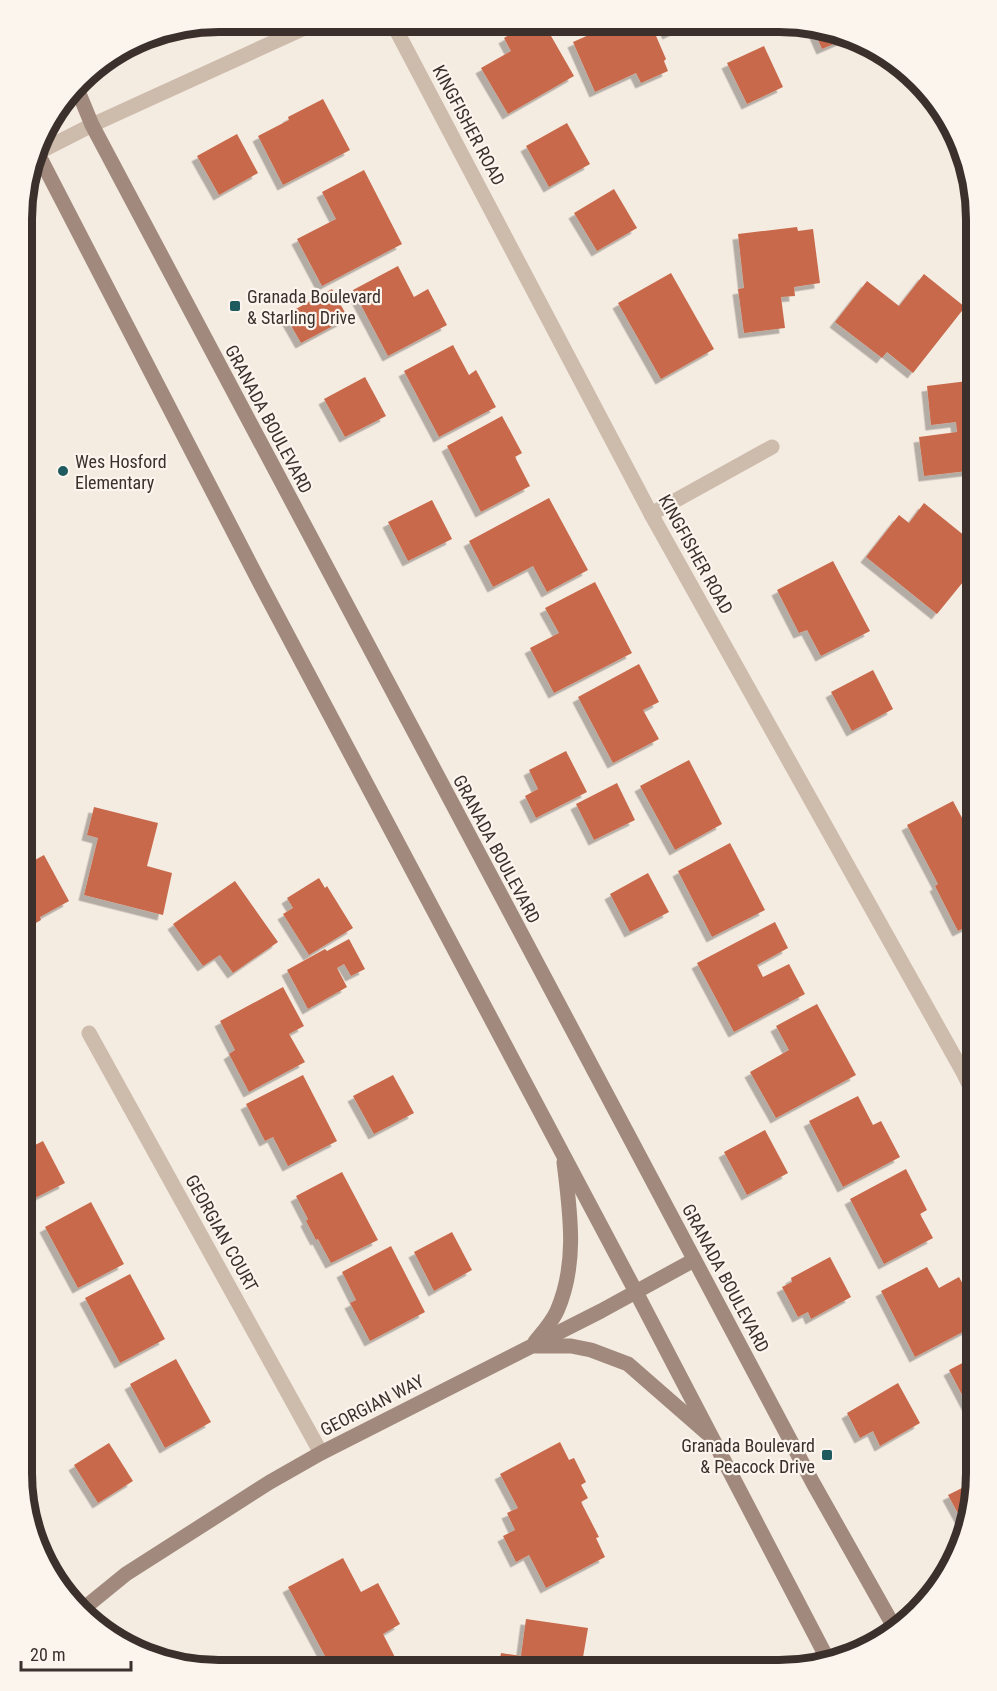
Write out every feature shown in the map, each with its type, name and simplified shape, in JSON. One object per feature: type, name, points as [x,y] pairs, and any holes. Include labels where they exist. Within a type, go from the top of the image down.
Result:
[{"type":"main road","name":"GRANADA BOULEVARD","points":[[79,94],[92,125],[694,1260],[890,1622]]},
{"type":"main road","points":[[41,160],[261,585],[714,1439],[825,1654]]},
{"type":"main road","points":[[532,1346],[557,1311],[572,1255],[570,1210],[563,1153]]},
{"type":"main road","name":"GEORGIAN WAY","points":[[87,1606],[136,1568],[270,1482],[321,1453],[532,1346],[694,1260]]},
{"type":"main road","points":[[532,1346],[571,1346],[591,1350],[628,1364],[714,1439]]},
{"type":"street","points":[[46,146],[296,32]]},
{"type":"street","name":"KINGFISHER ROAD","points":[[398,32],[651,514],[965,1062]]},
{"type":"street","points":[[651,514],[772,447]]},
{"type":"street","name":"GEORGIAN COURT","points":[[89,1033],[321,1453]]},
{"type":"building","points":[[514,32],[549,32],[574,76],[508,114],[481,68],[511,51],[504,38]]},
{"type":"building","points":[[596,32],[654,32],[666,59],[664,61],[668,71],[641,83],[636,73],[595,92],[573,42]]},
{"type":"building","points":[[816,36],[838,42],[822,49]]},
{"type":"building","points":[[764,46],[783,87],[747,104],[727,63]]},
{"type":"building","points":[[323,99],[350,150],[283,185],[258,136]]},
{"type":"building","points":[[567,123],[590,164],[549,187],[526,146]]},
{"type":"building","points":[[237,134],[258,173],[219,195],[197,156]]},
{"type":"building","points":[[364,170],[402,244],[322,286],[297,239],[336,219],[322,192]]},
{"type":"building","points":[[614,189],[637,228],[597,251],[574,213]]},
{"type":"building","points":[[797,227],[798,231],[813,229],[820,283],[794,287],[795,296],[781,297],[785,328],[744,333],[738,289],[744,288],[738,234]]},
{"type":"building","points":[[398,266],[414,297],[428,289],[447,325],[388,356],[353,290]]},
{"type":"building","points":[[671,273],[714,349],[661,379],[618,303]]},
{"type":"building","points":[[924,274],[965,307],[913,373],[887,352],[882,358],[835,322],[867,281],[899,306]]},
{"type":"building","points":[[332,289],[348,318],[301,343],[285,315]]},
{"type":"building","points":[[453,345],[469,375],[476,370],[496,407],[439,437],[404,371]]},
{"type":"building","points":[[365,377],[386,416],[345,437],[324,399]]},
{"type":"building","points":[[966,381],[966,471],[924,476],[919,437],[957,432],[956,422],[931,425],[927,386]]},
{"type":"building","points":[[502,416],[522,453],[515,457],[530,486],[481,512],[447,446]]},
{"type":"building","points":[[549,498],[588,570],[547,592],[533,566],[493,587],[469,541]]},
{"type":"building","points":[[432,500],[452,539],[408,561],[388,522]]},
{"type":"building","points":[[924,503],[966,537],[966,579],[937,614],[866,557],[899,515],[909,523]]},
{"type":"building","points":[[833,561],[870,631],[821,656],[807,630],[799,633],[777,590]]},
{"type":"building","points":[[595,582],[632,653],[554,693],[530,648],[559,633],[545,608]]},
{"type":"building","points":[[639,664],[659,702],[643,710],[659,739],[613,763],[578,697]]},
{"type":"building","points":[[873,670],[893,709],[852,731],[831,692]]},
{"type":"building","points":[[566,751],[587,792],[536,818],[525,796],[538,789],[529,770]]},
{"type":"building","points":[[689,760],[722,824],[675,850],[640,786]]},
{"type":"building","points":[[617,783],[635,820],[594,840],[576,804]]},
{"type":"building","points":[[953,801],[966,824],[965,927],[958,931],[935,886],[938,884],[907,825]]},
{"type":"building","points":[[94,807],[158,823],[147,866],[172,873],[163,915],[84,895],[98,838],[87,835]]},
{"type":"building","points":[[730,843],[765,910],[712,937],[678,871]]},
{"type":"building","points":[[44,855],[69,901],[40,917],[41,920],[32,925],[32,862]]},
{"type":"building","points":[[648,873],[669,912],[630,932],[610,894]]},
{"type":"building","points":[[319,878],[325,888],[327,886],[353,928],[309,955],[283,914],[293,908],[287,898]]},
{"type":"building","points":[[235,881],[278,942],[233,973],[220,955],[203,966],[173,924]]},
{"type":"building","points":[[775,922],[788,948],[757,965],[763,977],[789,964],[805,994],[734,1032],[697,963]]},
{"type":"building","points":[[349,939],[365,969],[351,976],[344,964],[337,968],[347,987],[308,1009],[287,970]]},
{"type":"building","points":[[283,987],[304,1026],[289,1034],[305,1062],[249,1092],[229,1054],[235,1050],[220,1021]]},
{"type":"building","points":[[817,1004],[856,1075],[776,1118],[750,1072],[789,1050],[776,1026]]},
{"type":"building","points":[[303,1075],[337,1141],[288,1166],[273,1137],[265,1141],[246,1104]]},
{"type":"building","points":[[393,1075],[414,1113],[374,1134],[353,1096]]},
{"type":"building","points":[[858,1096],[873,1125],[881,1121],[900,1157],[843,1187],[809,1121]]},
{"type":"building","points":[[765,1130],[788,1173],[747,1195],[724,1152]]},
{"type":"building","points":[[43,1141],[65,1183],[32,1200],[32,1146]]},
{"type":"building","points":[[906,1169],[927,1210],[920,1214],[933,1238],[884,1264],[850,1199]]},
{"type":"building","points":[[342,1172],[378,1240],[331,1263],[306,1221],[308,1219],[296,1196]]},
{"type":"building","points":[[91,1202],[124,1264],[78,1288],[45,1227]]},
{"type":"building","points":[[452,1232],[472,1270],[434,1291],[414,1252]]},
{"type":"building","points":[[391,1246],[425,1312],[370,1341],[350,1303],[356,1300],[342,1272]]},
{"type":"building","points":[[830,1257],[851,1297],[811,1319],[808,1312],[798,1317],[782,1287],[792,1282],[791,1278]]},
{"type":"building","points":[[927,1267],[939,1288],[959,1277],[965,1288],[965,1331],[915,1357],[881,1291]]},
{"type":"building","points":[[130,1274],[165,1339],[120,1363],[85,1298]]},
{"type":"building","points":[[176,1359],[211,1422],[165,1448],[130,1384]]},
{"type":"building","points":[[965,1362],[965,1400],[949,1370]]},
{"type":"building","points":[[898,1383],[920,1423],[880,1446],[873,1431],[860,1438],[847,1413]]},
{"type":"building","points":[[560,1442],[569,1460],[574,1458],[586,1482],[581,1485],[588,1498],[581,1502],[599,1537],[596,1538],[605,1557],[546,1588],[529,1555],[516,1562],[503,1536],[515,1530],[507,1513],[518,1508],[500,1474]]},
{"type":"building","points":[[109,1443],[133,1481],[98,1503],[74,1465]]},
{"type":"building","points":[[965,1487],[960,1517],[948,1495]]},
{"type":"building","points":[[343,1558],[361,1592],[378,1583],[400,1624],[383,1634],[396,1660],[327,1660],[288,1587]]},
{"type":"building","points":[[526,1619],[588,1628],[583,1660],[500,1660],[501,1653],[521,1656]]},
{"type":"place","name":"Granada Boulevard & Starling Drive","points":[[235,306]]},
{"type":"place","name":"Wes Hosford Elementary","points":[[63,471]]},
{"type":"place","name":"Granada Boulevard & Peacock Drive","points":[[827,1455]]}]
